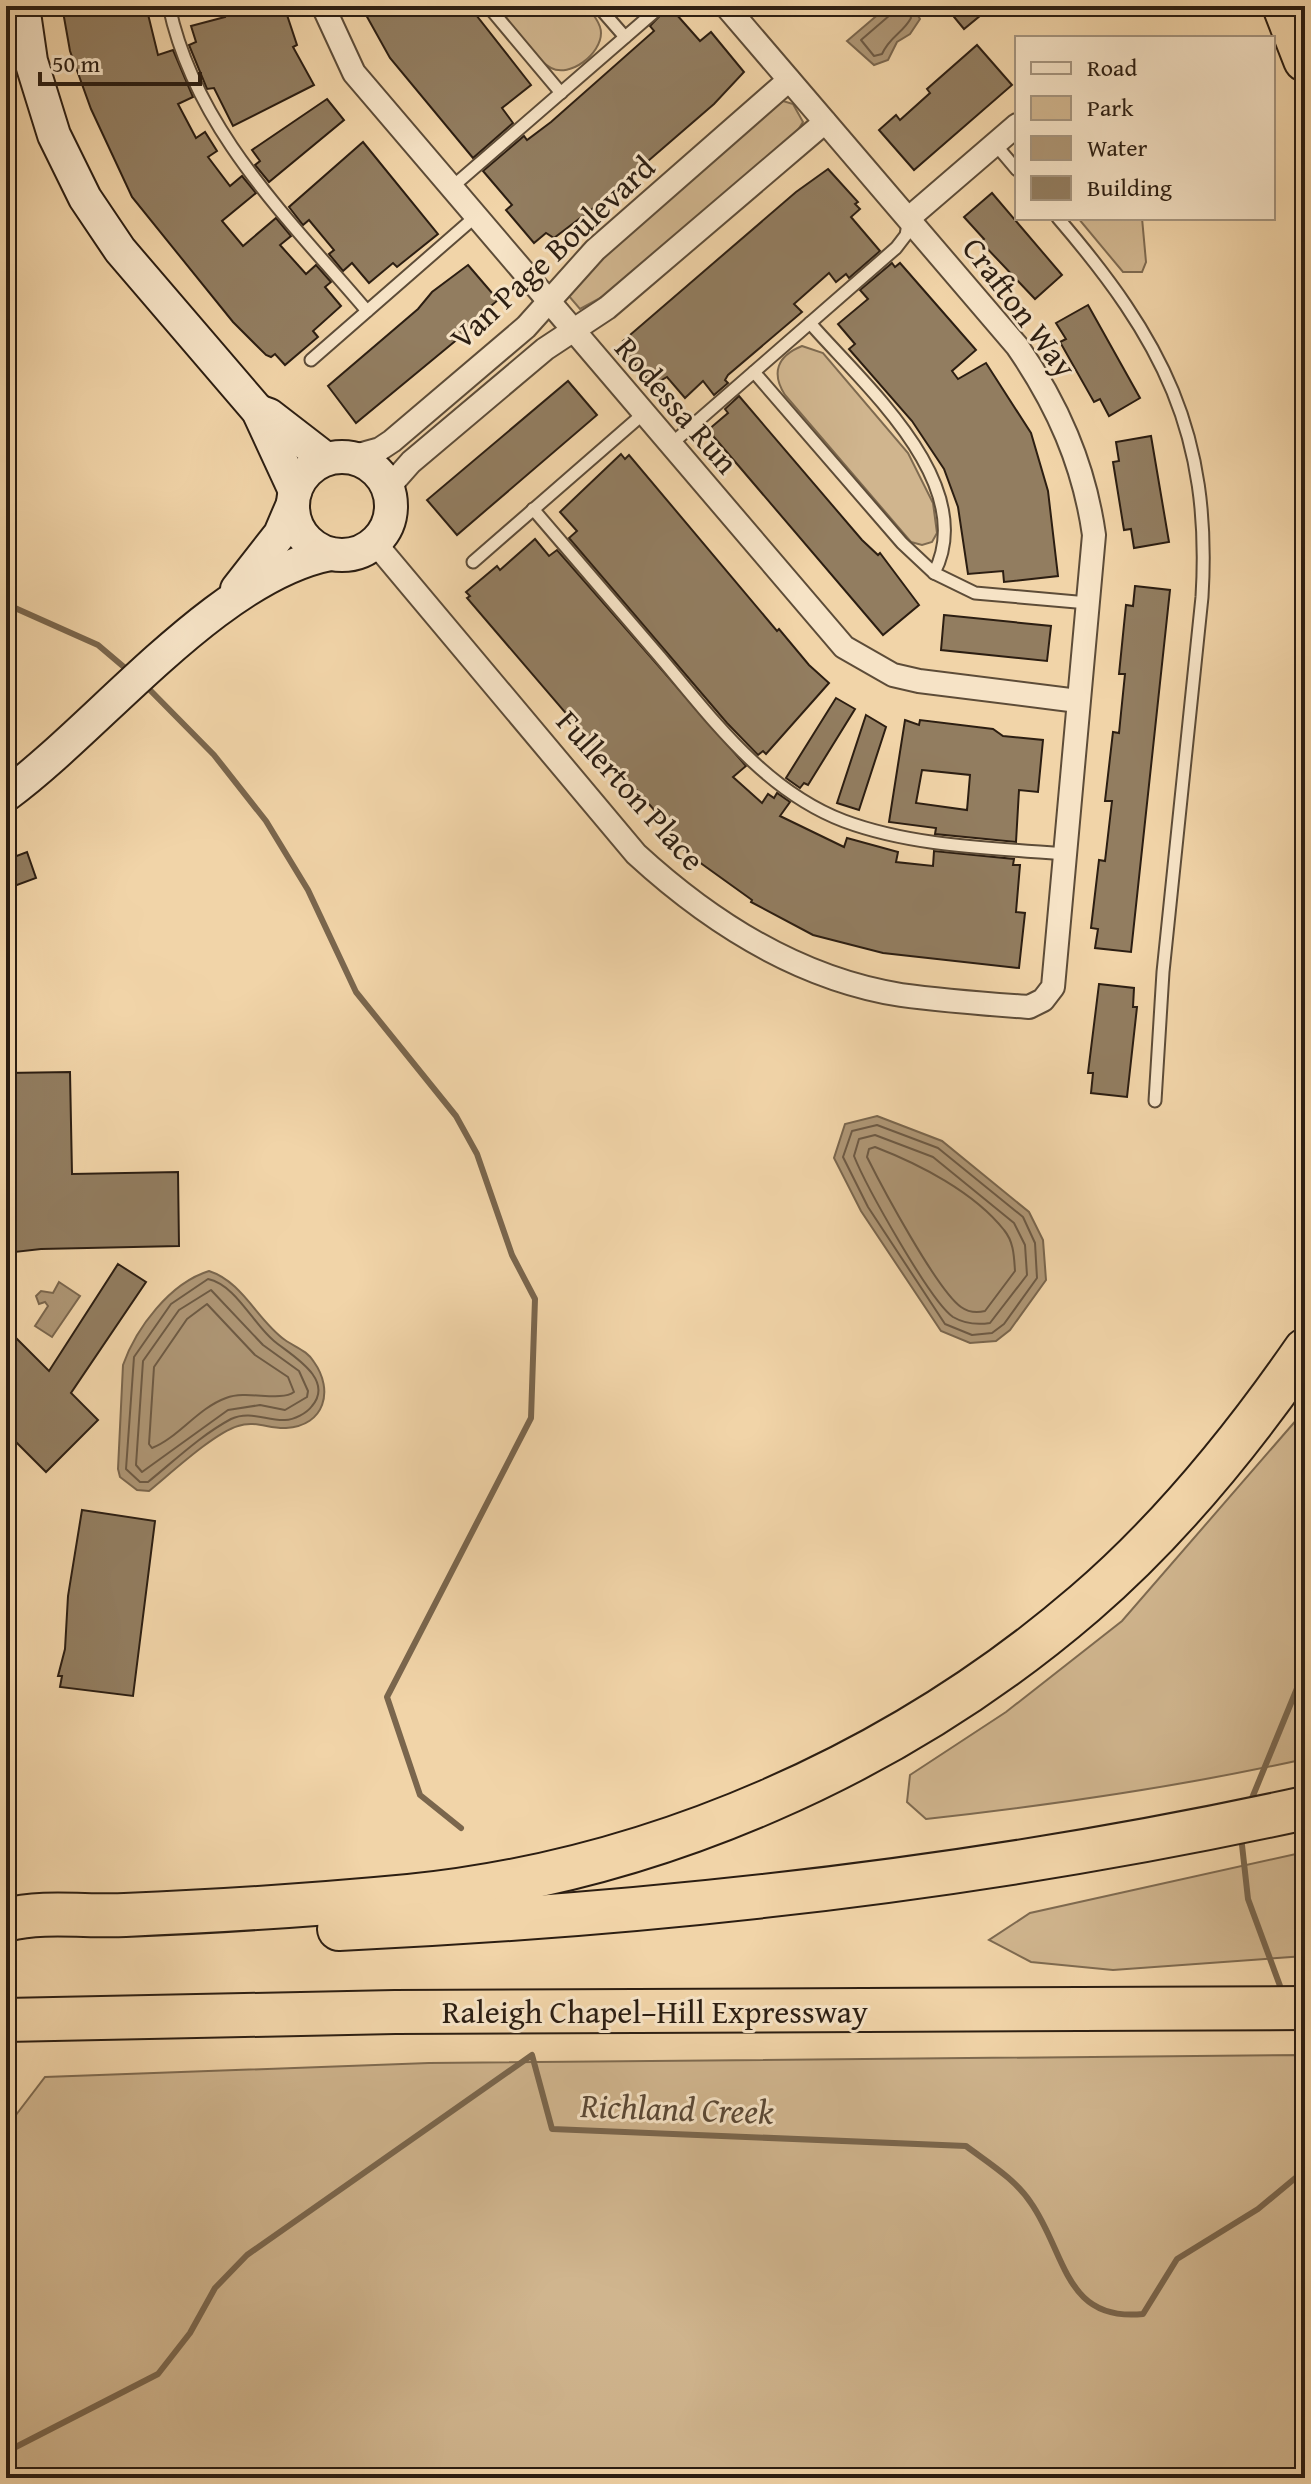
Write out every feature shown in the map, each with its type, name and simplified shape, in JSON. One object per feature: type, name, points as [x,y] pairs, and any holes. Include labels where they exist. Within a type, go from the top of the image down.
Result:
[{"type":"highway","points":[[1284,6],[1305,60]]},
{"type":"highway","points":[[6,1920],[285,1907],[414,1895],[520,1879],[612,1856],[705,1827],[788,1792],[941,1708],[1013,1659],[1085,1602],[1147,1543],[1205,1480],[1260,1414],[1305,1350]]},
{"type":"highway","points":[[6,1932],[277,1932],[529,1920],[711,1904],[877,1885],[1047,1859],[1305,1808]]},
{"type":"highway","name":"Raleigh Chapel–Hill Expressway","points":[[6,2020],[395,2012],[1305,2008]]},
{"type":"street","points":[[23,6],[31,61],[54,135],[85,198],[120,250],[258,411],[294,498],[295,522],[303,537],[330,554]]},
{"type":"street","name":"Rodessa Run","points":[[323,6],[354,73],[669,446],[844,647],[893,675],[1078,701]]},
{"type":"street","name":"Crafton Way","points":[[726,6],[1017,346],[1046,388],[1088,490],[1094,535],[1067,854],[1053,987],[1043,1000]]},
{"type":"street","name":"Van Page Boulevard","points":[[338,458],[380,449],[392,441],[526,327],[595,250],[789,80]]},
{"type":"street","name":"Van Page Boulevard","points":[[388,488],[414,459],[545,349],[574,333],[825,122]]},
{"type":"street","points":[[909,218],[1015,127]]},
{"type":"street","points":[[6,795],[234,597],[291,566],[330,554],[346,555],[375,543],[390,517],[388,488],[372,467],[338,458],[258,411]]},
{"type":"street","points":[[234,597],[280,534],[302,477],[338,458]]},
{"type":"street","name":"Fullerton Place","points":[[375,543],[636,854],[679,894],[734,931],[785,959],[841,979],[898,994],[946,1000],[1029,1007],[1043,1000]]},
{"type":"lane","points":[[169,6],[177,43],[231,149],[367,311]]},
{"type":"lane","points":[[488,6],[561,93]]},
{"type":"lane","points":[[598,6],[625,37]]},
{"type":"lane","points":[[451,188],[661,6]]},
{"type":"lane","points":[[995,144],[1015,168]]},
{"type":"lane","points":[[311,360],[475,217]]},
{"type":"lane","points":[[669,446],[896,248],[906,235],[909,218]]},
{"type":"lane","points":[[1060,220],[1130,306],[1157,353],[1185,426],[1205,538],[1202,597],[1163,972],[1155,1101]]},
{"type":"lane","points":[[810,323],[916,446],[926,465],[943,511],[946,537],[943,557],[934,573]]},
{"type":"lane","points":[[754,372],[902,543],[934,573],[975,593],[1089,604]]},
{"type":"lane","points":[[473,562],[643,414]]},
{"type":"lane","points":[[533,509],[724,732],[762,771],[801,799],[841,819],[883,834],[1067,854]]},
{"type":"green space","points":[[497,6],[586,6],[600,26],[600,41],[590,56],[575,67],[567,70],[551,68],[530,49]]},
{"type":"green space","points":[[783,101],[793,104],[803,122],[793,138],[617,289],[580,309],[568,295],[594,262],[768,109]]},
{"type":"green space","points":[[1080,220],[1142,220],[1146,262],[1142,272],[1123,272]]},
{"type":"green space","points":[[802,346],[823,353],[908,453],[933,503],[937,533],[932,542],[922,545],[911,542],[785,395],[778,379],[779,366],[787,355]]},
{"type":"green space","points":[[1305,1410],[1305,1759],[1116,1794],[926,1819],[907,1802],[910,1775],[1006,1712],[1122,1621]]},
{"type":"green space","points":[[1305,1852],[1305,1956],[1113,1970],[1031,1962],[989,1940],[1030,1913]]},
{"type":"green space","points":[[1305,2055],[1305,2478],[6,2478],[6,2128],[45,2077],[429,2063]]},
{"type":"water","points":[[888,6],[912,6],[920,19],[910,34],[897,42],[888,60],[874,65],[847,41]]},
{"type":"water","points":[[877,1116],[942,1141],[1029,1212],[1043,1240],[1046,1280],[1010,1330],[996,1341],[970,1343],[941,1331],[861,1211],[834,1158],[845,1124]]},
{"type":"water","points":[[209,1271],[221,1276],[241,1292],[275,1332],[311,1358],[324,1384],[322,1405],[310,1421],[299,1426],[280,1428],[250,1424],[228,1430],[149,1491],[137,1490],[120,1477],[118,1469],[123,1365],[136,1336],[156,1309],[181,1286]]},
{"type":"water","points":[[59,1282],[80,1296],[52,1337],[35,1326],[48,1306],[45,1302],[39,1304],[36,1296],[41,1291],[53,1293]]},
{"type":"building","points":[[62,6],[146,6],[158,55],[173,50],[193,97],[178,104],[196,138],[205,132],[217,151],[208,157],[230,186],[242,176],[256,193],[222,221],[243,246],[276,218],[291,236],[280,245],[306,274],[316,265],[331,282],[325,287],[341,306],[313,331],[318,337],[285,365],[275,354],[271,357],[266,355],[233,322],[132,197],[91,109],[70,51]]},
{"type":"building","points":[[223,6],[284,6],[297,45],[293,47],[314,85],[233,126],[214,88],[207,89],[189,45],[196,42],[191,26],[225,17]]},
{"type":"building","points":[[361,6],[469,6],[531,85],[502,108],[513,123],[473,158],[390,58]]},
{"type":"building","points":[[669,6],[700,41],[711,32],[744,72],[714,104],[596,206],[554,238],[546,233],[534,243],[506,210],[512,205],[483,171],[524,136],[527,140],[551,122],[654,31],[650,26]]},
{"type":"building","points":[[945,6],[992,6],[964,29]]},
{"type":"building","points":[[977,45],[1012,85],[914,170],[879,130],[896,115],[900,120],[930,93],[927,89]]},
{"type":"building","points":[[327,99],[344,120],[269,182],[255,165],[260,161],[252,150]]},
{"type":"building","points":[[363,142],[438,234],[397,267],[393,263],[369,283],[352,263],[343,271],[329,254],[334,250],[309,220],[303,225],[289,207]]},
{"type":"building","points":[[828,169],[858,202],[855,204],[860,209],[851,217],[880,251],[849,278],[846,274],[836,282],[829,273],[794,304],[802,312],[728,375],[725,380],[728,383],[714,395],[703,381],[685,398],[667,377],[653,385],[623,351],[628,346],[623,341],[796,192]]},
{"type":"building","points":[[992,193],[1062,275],[1035,299],[981,242],[984,239],[964,217]]},
{"type":"building","points":[[892,263],[895,267],[900,263],[976,350],[952,371],[958,379],[986,363],[1031,433],[1048,491],[1058,576],[1004,582],[1003,571],[968,574],[958,507],[944,469],[912,421],[849,349],[855,344],[838,324],[868,299],[860,290]]},
{"type":"building","points":[[468,265],[498,300],[485,311],[488,314],[356,423],[328,386],[418,309],[432,292]]},
{"type":"building","points":[[1088,305],[1140,398],[1109,416],[1100,399],[1094,402],[1060,342],[1066,339],[1056,323]]},
{"type":"building","points":[[568,381],[597,415],[457,535],[427,500]]},
{"type":"building","points":[[739,396],[862,540],[878,555],[880,553],[919,605],[883,635],[708,430],[728,413],[725,409]]},
{"type":"building","points":[[1151,436],[1169,542],[1134,548],[1131,529],[1124,530],[1113,462],[1119,461],[1116,442]]},
{"type":"building","points":[[621,454],[625,459],[629,455],[777,631],[779,629],[809,665],[829,683],[766,754],[763,751],[758,755],[727,723],[569,538],[577,531],[560,512]]},
{"type":"building","points":[[535,539],[549,556],[557,550],[746,766],[733,777],[762,803],[768,794],[774,798],[777,793],[790,802],[780,816],[844,847],[847,838],[898,852],[896,862],[933,866],[934,851],[1014,859],[1013,865],[1020,865],[1016,912],[1025,913],[1019,968],[883,953],[813,935],[751,902],[688,854],[668,834],[672,830],[633,786],[630,788],[467,598],[470,596],[466,592],[497,566],[500,570]]},
{"type":"building","points":[[1135,586],[1170,590],[1131,952],[1095,948],[1098,929],[1091,928],[1099,860],[1105,861],[1112,801],[1105,801],[1113,732],[1119,733],[1125,674],[1119,674],[1126,605],[1133,606]]},
{"type":"building","points":[[944,615],[1051,626],[1047,661],[941,650]]},
{"type":"building","points":[[836,698],[855,709],[808,785],[804,783],[800,788],[786,778]]},
{"type":"building","points":[[866,715],[886,727],[859,810],[837,803]]},
{"type":"building","points":[[905,720],[919,725],[920,720],[993,729],[1003,736],[1043,740],[1038,792],[1019,790],[1016,842],[935,834],[936,828],[889,822]],"holes":[[[922,770],[970,775],[967,810],[916,803]]]},
{"type":"building","points":[[27,852],[36,878],[6,889],[6,860]]},
{"type":"building","points":[[1099,984],[1134,988],[1133,1007],[1137,1007],[1127,1097],[1091,1093],[1093,1073],[1088,1073]]},
{"type":"building","points":[[70,1072],[72,1174],[178,1172],[179,1246],[41,1249],[6,1253],[6,1073]]},
{"type":"building","points":[[118,1264],[146,1282],[71,1393],[98,1420],[46,1472],[6,1432],[6,1328],[49,1371]]},
{"type":"building","points":[[82,1510],[155,1521],[133,1696],[60,1687],[62,1676],[58,1676],[65,1649],[68,1596]]},
{"type":"waterway","points":[[6,604],[98,645],[131,673]]},
{"type":"waterway","points":[[146,686],[214,755],[266,821],[308,890],[356,992],[456,1116],[477,1154],[512,1255],[535,1299],[531,1418],[387,1697],[420,1795],[461,1828]]},
{"type":"waterway","points":[[1250,1803],[1305,1669]]},
{"type":"waterway","points":[[1241,1836],[1248,1899],[1283,1994]]},
{"type":"waterway","name":"Richland Creek","points":[[6,2452],[158,2374],[190,2333],[215,2288],[247,2255],[532,2055],[552,2129],[966,2146],[1002,2172],[1025,2194],[1043,2222],[1070,2280],[1082,2296],[1097,2307],[1117,2314],[1143,2314],[1177,2259],[1258,2209],[1305,2170]]}]
